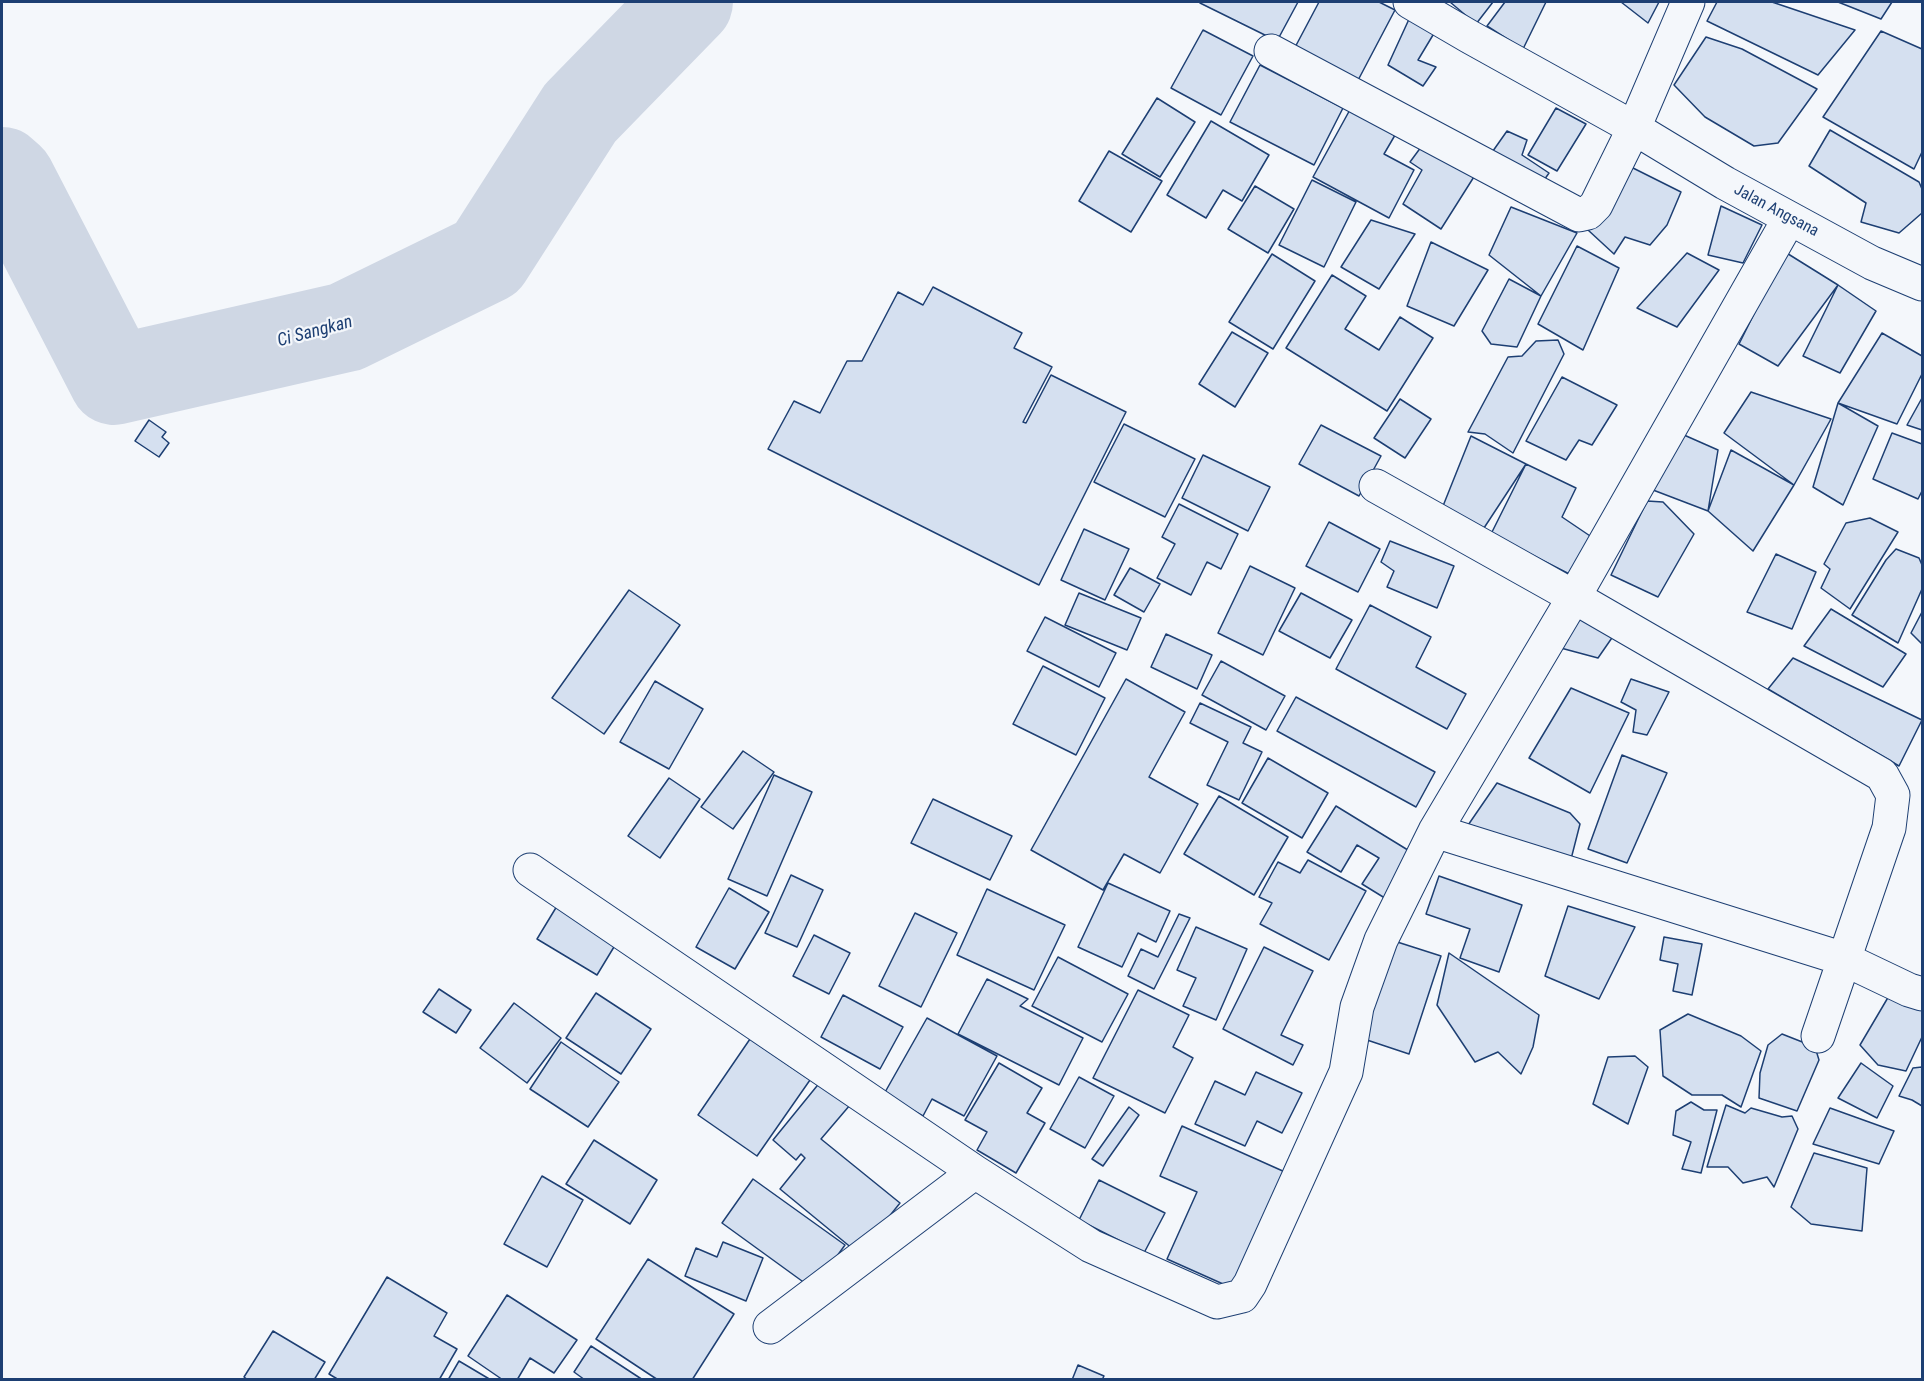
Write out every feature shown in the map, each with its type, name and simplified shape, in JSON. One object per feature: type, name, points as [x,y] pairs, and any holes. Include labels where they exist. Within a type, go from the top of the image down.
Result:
[{"type":"street","name":"Jalan Angsana","points":[[1410,2],[1635,128],[1725,183],[1790,219],[1872,263],[1923,284]]},
{"type":"street","points":[[1271,51],[1579,215],[1588,213],[1596,205],[1635,128],[1688,2]]},
{"type":"street","points":[[531,870],[975,1172],[1091,1246],[1217,1302],[1242,1296],[1250,1284],[1346,1072],[1357,1007],[1381,940],[1435,831],[1574,597],[1790,219]]},
{"type":"street","points":[[1376,486],[1574,597],[1882,775],[1893,795],[1889,828],[1818,1036]]},
{"type":"street","points":[[1435,831],[1844,959],[1909,990],[1923,994]]},
{"type":"street","points":[[770,1327],[975,1172]]},
{"type":"building","points":[[1200,2],[1298,2],[1277,41]]},
{"type":"building","points":[[1319,2],[1379,2],[1395,10],[1355,86],[1292,53]]},
{"type":"building","points":[[1450,2],[1493,2],[1476,24]]},
{"type":"building","points":[[1505,2],[1546,2],[1523,49],[1487,26]]},
{"type":"building","points":[[1621,2],[1659,2],[1648,23]]},
{"type":"building","points":[[1717,2],[1772,2],[1855,30],[1818,75],[1707,21]]},
{"type":"building","points":[[1838,2],[1892,2],[1881,19]]},
{"type":"building","points":[[1410,17],[1436,30],[1418,60],[1436,67],[1423,86],[1388,65]]},
{"type":"building","points":[[1203,30],[1253,56],[1221,115],[1171,88]]},
{"type":"building","points":[[1881,31],[1922,49],[1922,152],[1914,169],[1823,117]]},
{"type":"building","points":[[1706,37],[1742,49],[1817,89],[1778,143],[1754,146],[1705,117],[1674,85]]},
{"type":"building","points":[[1260,65],[1343,108],[1314,165],[1230,122]]},
{"type":"building","points":[[1157,98],[1195,122],[1160,177],[1122,154]]},
{"type":"building","points":[[1352,106],[1398,130],[1384,154],[1414,170],[1389,218],[1313,177]]},
{"type":"building","points":[[1556,108],[1586,124],[1557,171],[1528,155]]},
{"type":"building","points":[[1211,121],[1269,155],[1242,201],[1223,190],[1206,218],[1167,195]]},
{"type":"building","points":[[1830,130],[1919,182],[1922,189],[1922,213],[1899,233],[1861,222],[1866,203],[1809,166]]},
{"type":"building","points":[[1507,131],[1527,140],[1522,155],[1549,173],[1540,186],[1488,158]]},
{"type":"building","points":[[1424,143],[1477,172],[1441,229],[1403,204],[1422,170],[1410,162]]},
{"type":"building","points":[[1109,151],[1162,181],[1131,232],[1079,201]]},
{"type":"building","points":[[1625,164],[1681,192],[1667,225],[1650,245],[1625,237],[1614,254],[1588,230]]},
{"type":"building","points":[[1312,180],[1356,202],[1324,267],[1279,245]]},
{"type":"building","points":[[1255,186],[1294,209],[1268,253],[1228,229]]},
{"type":"building","points":[[1721,206],[1762,225],[1743,263],[1708,255]]},
{"type":"building","points":[[1511,207],[1577,233],[1541,296],[1489,255]]},
{"type":"building","points":[[1371,220],[1415,234],[1379,289],[1341,267]]},
{"type":"building","points":[[1431,242],[1488,270],[1454,326],[1407,306]]},
{"type":"building","points":[[1577,246],[1619,268],[1583,350],[1538,324]]},
{"type":"building","points":[[1785,252],[1838,285],[1778,366],[1739,344]]},
{"type":"building","points":[[1687,253],[1719,270],[1677,327],[1637,308]]},
{"type":"building","points":[[1272,254],[1315,281],[1273,349],[1229,322]]},
{"type":"building","points":[[1332,275],[1366,296],[1345,329],[1379,350],[1400,317],[1433,338],[1387,411],[1286,348]]},
{"type":"building","points":[[1509,279],[1541,296],[1517,347],[1491,344],[1482,331]]},
{"type":"building","points":[[1838,285],[1876,311],[1840,373],[1803,356]]},
{"type":"building","points":[[933,287],[1022,333],[1014,348],[1052,367],[1023,422],[1026,423],[1051,375],[1126,412],[1039,585],[768,449],[794,401],[820,413],[847,361],[862,361],[898,292],[923,305]]},
{"type":"building","points":[[1232,332],[1268,353],[1235,407],[1199,384]]},
{"type":"building","points":[[1882,333],[1922,356],[1922,374],[1897,424],[1838,403]]},
{"type":"building","points":[[1558,340],[1564,354],[1513,453],[1485,434],[1468,432],[1508,357],[1522,356],[1536,341]]},
{"type":"building","points":[[1562,377],[1617,405],[1592,445],[1579,440],[1566,460],[1526,441]]},
{"type":"building","points":[[1751,392],[1831,419],[1794,485],[1724,433]]},
{"type":"building","points":[[1922,398],[1922,430],[1907,425]]},
{"type":"building","points":[[1400,399],[1431,419],[1405,458],[1374,438]]},
{"type":"building","points":[[1838,403],[1878,426],[1843,505],[1813,487]]},
{"type":"building","points":[[149,420],[166,432],[162,437],[169,443],[159,457],[135,441]]},
{"type":"building","points":[[1124,424],[1195,459],[1165,517],[1094,482]]},
{"type":"building","points":[[1321,425],[1381,456],[1359,496],[1299,464]]},
{"type":"building","points":[[1892,433],[1922,444],[1922,491],[1918,499],[1873,479]]},
{"type":"building","points":[[1684,435],[1718,450],[1708,511],[1653,490]]},
{"type":"building","points":[[1471,436],[1526,464],[1482,531],[1443,506]]},
{"type":"building","points":[[1731,450],[1794,485],[1753,551],[1708,511]]},
{"type":"building","points":[[1203,455],[1270,487],[1248,531],[1182,498]]},
{"type":"building","points":[[1526,464],[1576,488],[1562,517],[1602,544],[1583,581],[1491,534]]},
{"type":"building","points":[[1647,501],[1663,502],[1694,534],[1658,597],[1611,575]]},
{"type":"building","points":[[1179,504],[1238,534],[1221,569],[1207,562],[1191,595],[1157,578],[1175,544],[1162,537]]},
{"type":"building","points":[[1870,518],[1898,532],[1850,609],[1821,588],[1830,569],[1824,564],[1846,523]]},
{"type":"building","points":[[1329,522],[1380,549],[1358,592],[1306,566]]},
{"type":"building","points":[[1084,529],[1129,549],[1105,600],[1061,580]]},
{"type":"building","points":[[1390,541],[1454,566],[1437,608],[1387,587],[1394,571],[1381,562]]},
{"type":"building","points":[[1896,549],[1919,558],[1922,565],[1922,589],[1898,643],[1852,615],[1886,560]]},
{"type":"building","points":[[1776,554],[1816,572],[1792,629],[1747,612]]},
{"type":"building","points":[[1250,566],[1295,588],[1263,655],[1218,633]]},
{"type":"building","points":[[1130,568],[1160,584],[1144,612],[1114,595]]},
{"type":"building","points":[[629,590],[680,625],[604,734],[552,698]]},
{"type":"building","points":[[1079,593],[1141,618],[1127,650],[1065,625]]},
{"type":"building","points":[[1301,593],[1352,620],[1330,658],[1279,631]]},
{"type":"building","points":[[1370,605],[1431,637],[1416,667],[1466,694],[1447,729],[1336,669]]},
{"type":"building","points":[[1831,609],[1906,654],[1883,687],[1804,646]]},
{"type":"building","points":[[1577,611],[1616,632],[1598,658],[1557,647]]},
{"type":"building","points":[[1922,612],[1922,644],[1911,633]]},
{"type":"building","points":[[1045,617],[1116,653],[1099,687],[1027,651]]},
{"type":"building","points":[[1166,634],[1212,655],[1197,689],[1151,667]]},
{"type":"building","points":[[1793,658],[1922,720],[1899,766],[1768,689]]},
{"type":"building","points":[[1221,661],[1285,696],[1266,730],[1202,695]]},
{"type":"building","points":[[1043,666],[1105,698],[1076,755],[1013,724]]},
{"type":"building","points":[[1126,679],[1185,712],[1149,777],[1198,804],[1160,873],[1124,854],[1103,890],[1031,850]]},
{"type":"building","points":[[1631,679],[1669,692],[1647,735],[1633,732],[1636,710],[1621,702]]},
{"type":"building","points":[[655,681],[703,709],[669,769],[620,742]]},
{"type":"building","points":[[1571,688],[1629,713],[1590,793],[1529,758]]},
{"type":"building","points":[[1296,697],[1435,772],[1416,807],[1277,731]]},
{"type":"building","points":[[1200,703],[1251,727],[1243,743],[1262,752],[1239,800],[1207,785],[1228,742],[1190,723]]},
{"type":"building","points":[[743,751],[774,772],[733,829],[701,807]]},
{"type":"building","points":[[1622,755],[1667,773],[1627,863],[1588,849]]},
{"type":"building","points":[[1268,758],[1328,793],[1302,838],[1242,803]]},
{"type":"building","points":[[774,775],[812,792],[767,896],[728,879]]},
{"type":"building","points":[[669,778],[700,799],[660,858],[628,836]]},
{"type":"building","points":[[1497,783],[1570,813],[1580,824],[1569,867],[1464,831]]},
{"type":"building","points":[[1219,796],[1288,837],[1254,895],[1184,854]]},
{"type":"building","points":[[933,799],[1012,836],[990,880],[911,843]]},
{"type":"building","points":[[1336,806],[1416,855],[1388,900],[1362,884],[1379,858],[1357,845],[1341,872],[1307,852]]},
{"type":"building","points":[[1308,860],[1366,891],[1329,960],[1260,924],[1272,903],[1259,897],[1278,862],[1300,873]]},
{"type":"building","points":[[791,875],[823,890],[797,947],[765,933]]},
{"type":"building","points":[[1439,876],[1522,905],[1499,972],[1460,958],[1470,929],[1426,914]]},
{"type":"building","points":[[1108,883],[1170,911],[1156,942],[1138,933],[1122,967],[1078,947]]},
{"type":"building","points":[[729,888],[769,912],[735,969],[696,947]]},
{"type":"building","points":[[987,889],[1065,925],[1034,990],[957,955]]},
{"type":"building","points":[[560,901],[620,937],[597,975],[537,939]]},
{"type":"building","points":[[1568,906],[1635,927],[1599,999],[1545,976]]},
{"type":"building","points":[[915,913],[957,933],[921,1007],[879,986]]},
{"type":"building","points":[[1179,914],[1190,918],[1154,989],[1128,976],[1141,949],[1158,957]]},
{"type":"building","points":[[1196,927],[1247,949],[1216,1020],[1183,1006],[1196,978],[1177,970]]},
{"type":"building","points":[[814,935],[850,953],[829,994],[793,976]]},
{"type":"building","points":[[1664,937],[1702,944],[1692,995],[1673,991],[1678,964],[1660,960]]},
{"type":"building","points":[[1391,940],[1441,956],[1409,1054],[1358,1037]]},
{"type":"building","points":[[1264,947],[1313,971],[1281,1035],[1303,1045],[1293,1065],[1223,1029]]},
{"type":"building","points":[[1449,953],[1539,1015],[1533,1047],[1521,1074],[1498,1052],[1475,1062],[1437,1005]]},
{"type":"building","points":[[1058,957],[1128,994],[1102,1042],[1032,1006]]},
{"type":"building","points":[[987,979],[1028,999],[1020,1006],[1083,1038],[1059,1085],[958,1034]]},
{"type":"building","points":[[439,989],[471,1010],[456,1033],[423,1012]]},
{"type":"building","points":[[1893,989],[1922,1000],[1922,1037],[1906,1071],[1878,1065],[1860,1045]]},
{"type":"building","points":[[1138,990],[1189,1015],[1173,1047],[1193,1058],[1165,1113],[1093,1078]]},
{"type":"building","points":[[596,993],[651,1029],[621,1074],[566,1038]]},
{"type":"building","points":[[843,995],[903,1027],[880,1069],[821,1037]]},
{"type":"building","points":[[514,1003],[561,1038],[527,1083],[480,1048]]},
{"type":"building","points":[[1688,1014],[1741,1036],[1761,1051],[1741,1107],[1722,1095],[1692,1095],[1663,1076],[1660,1030]]},
{"type":"building","points":[[927,1018],[997,1056],[964,1116],[932,1099],[923,1116],[884,1094]]},
{"type":"building","points":[[1782,1034],[1815,1047],[1819,1060],[1797,1111],[1759,1098],[1760,1073],[1768,1045]]},
{"type":"building","points":[[750,1039],[810,1080],[757,1156],[698,1115]]},
{"type":"building","points":[[561,1042],[619,1082],[588,1127],[530,1089]]},
{"type":"building","points":[[1635,1056],[1648,1067],[1628,1124],[1593,1104],[1608,1057]]},
{"type":"building","points":[[999,1063],[1042,1088],[1027,1113],[1045,1123],[1016,1173],[977,1150],[987,1132],[965,1120]]},
{"type":"building","points":[[1861,1063],[1893,1086],[1877,1118],[1838,1098]]},
{"type":"building","points":[[1922,1067],[1922,1106],[1899,1096],[1913,1068]]},
{"type":"building","points":[[1256,1072],[1302,1093],[1282,1133],[1257,1121],[1245,1146],[1195,1124],[1215,1081],[1245,1095]]},
{"type":"building","points":[[1079,1077],[1114,1096],[1085,1148],[1050,1129]]},
{"type":"building","points":[[821,1081],[850,1105],[821,1139],[900,1203],[859,1254],[780,1189],[805,1158],[801,1154],[796,1160],[773,1140]]},
{"type":"building","points":[[1691,1102],[1704,1110],[1717,1110],[1701,1173],[1682,1169],[1691,1142],[1673,1135],[1676,1111]]},
{"type":"building","points":[[1726,1105],[1745,1113],[1751,1108],[1782,1117],[1792,1116],[1798,1129],[1774,1187],[1767,1177],[1743,1183],[1728,1167],[1707,1167]]},
{"type":"building","points":[[1129,1107],[1139,1115],[1103,1166],[1092,1159]]},
{"type":"building","points":[[1830,1108],[1894,1131],[1879,1164],[1813,1144]]},
{"type":"building","points":[[1182,1126],[1285,1172],[1232,1288],[1167,1259],[1197,1192],[1160,1176]]},
{"type":"building","points":[[594,1140],[657,1180],[630,1224],[566,1184]]},
{"type":"building","points":[[1814,1153],[1867,1168],[1862,1231],[1811,1224],[1791,1207]]},
{"type":"building","points":[[542,1176],[583,1200],[547,1267],[504,1244]]},
{"type":"building","points":[[753,1179],[845,1245],[813,1289],[722,1223]]},
{"type":"building","points":[[1099,1180],[1165,1213],[1144,1253],[1079,1220]]},
{"type":"building","points":[[723,1242],[763,1258],[746,1301],[685,1276],[696,1248],[717,1257]]},
{"type":"building","points":[[648,1259],[734,1314],[692,1380],[658,1380],[596,1339]]},
{"type":"building","points":[[387,1277],[447,1313],[434,1336],[457,1349],[439,1380],[339,1380],[329,1374]]},
{"type":"building","points":[[507,1295],[577,1340],[554,1373],[530,1358],[517,1380],[503,1380],[468,1356]]},
{"type":"building","points":[[273,1331],[325,1362],[314,1380],[248,1380],[244,1377]]},
{"type":"building","points":[[591,1346],[643,1380],[585,1380],[574,1372]]},
{"type":"building","points":[[459,1361],[491,1380],[448,1380]]},
{"type":"building","points":[[1078,1365],[1104,1376],[1102,1380],[1072,1380]]},
{"type":"waterway","name":"Ci Sangkan","points":[[2,172],[10,179],[114,380],[346,327],[487,258],[580,113],[688,2]]}]
